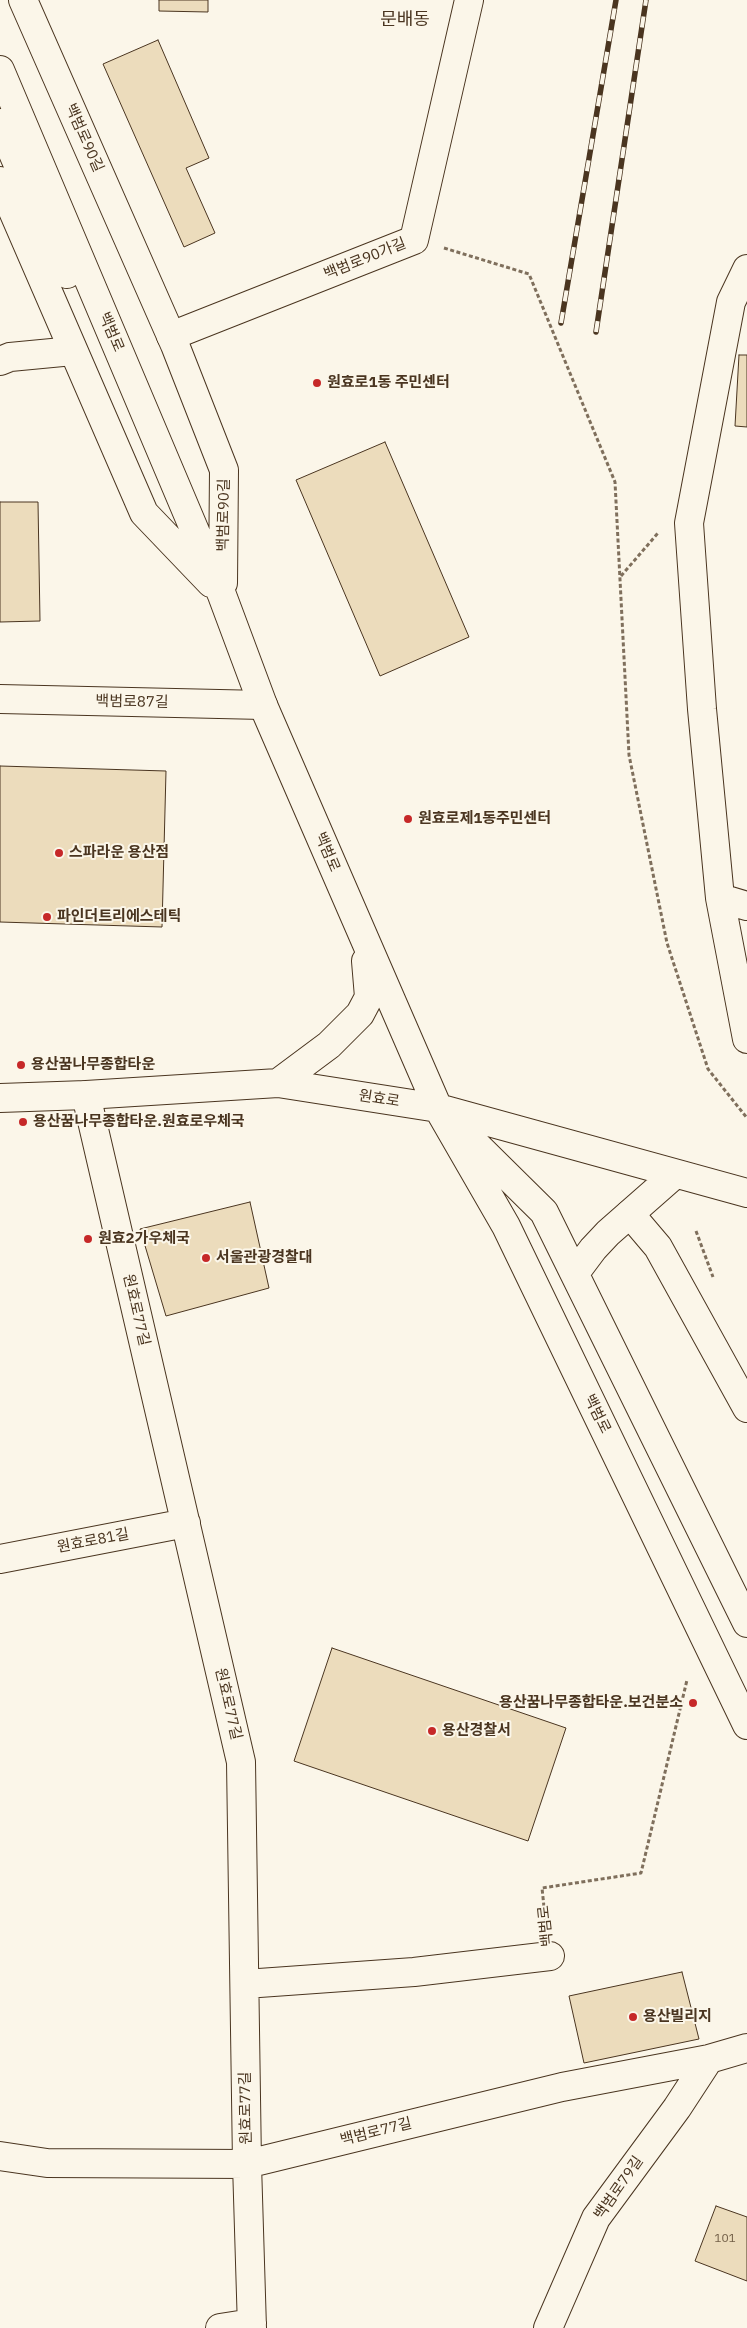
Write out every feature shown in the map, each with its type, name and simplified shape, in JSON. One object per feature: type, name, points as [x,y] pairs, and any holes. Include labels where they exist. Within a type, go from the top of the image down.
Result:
[{"type":"main road","name":"백범로90길","points":[[23,0],[171,336],[224,470],[222,595]]},
{"type":"main road","name":"백범로90가길","points":[[171,336],[414,240],[468,0]]},
{"type":"main road","name":"백범로","points":[[0,70],[52,219]]},
{"type":"main road","name":"백범로","points":[[0,123],[52,219],[222,595],[263,705],[438,1108],[506,1226],[747,1724]]},
{"type":"main road","points":[[0,181],[144,512],[222,595]]},
{"type":"main road","points":[[747,270],[731,302],[689,523],[702,709],[720,898],[747,1040]]},
{"type":"main road","points":[[0,361],[10,357],[73,351]]},
{"type":"main road","name":"백범로87길","points":[[0,699],[263,705]]},
{"type":"main road","points":[[720,898],[747,906]]},
{"type":"main road","points":[[278,1083],[329,1046],[360,1014],[369,997],[364,937]]},
{"type":"main road","name":"원효로","points":[[0,1098],[86,1095],[278,1083],[438,1108],[747,1194]]},
{"type":"main road","name":"원효로77길","points":[[86,1095],[241,1762],[247,2164],[252,2326]]},
{"type":"main road","name":"백범로","points":[[438,1108],[544,1212],[576,1273],[747,1623]]},
{"type":"main road","points":[[576,1273],[593,1249],[674,1174]]},
{"type":"main road","points":[[630,1214],[658,1247],[747,1408]]},
{"type":"main road","points":[[553,1324],[557,1296],[569,1290],[592,1306]]},
{"type":"main road","name":"원효로81길","points":[[0,1559],[186,1523]]},
{"type":"main road","name":"백범로","points":[[245,1984],[414,1972],[550,1956]]},
{"type":"main road","name":"백범로77길","points":[[0,2156],[47,2163],[247,2164],[562,2087],[709,2058],[747,2048]]},
{"type":"main road","name":"백범로79길","points":[[548,2328],[596,2218],[677,2108],[709,2058]]},
{"type":"main road","points":[[220,2328],[252,2326]]},
{"type":"path","points":[[414,240],[529,274],[615,482],[629,755],[667,943],[708,1069],[747,1118]]},
{"type":"path","points":[[696,1231],[717,1286]]},
{"type":"path","name":"백범로","points":[[550,1956],[542,1888],[641,1873],[687,1680]]},
{"type":"building","points":[[159,0],[208,0],[208,12],[159,11]]},
{"type":"building","points":[[158,40],[209,158],[186,168],[215,233],[184,247],[103,64]]},
{"type":"building","points":[[739,355],[747,355],[747,427],[735,426]]},
{"type":"building","points":[[385,442],[469,637],[380,676],[296,480]]},
{"type":"building","points":[[0,502],[38,502],[40,621],[0,622]]},
{"type":"building","points":[[0,766],[166,771],[162,927],[0,922]]},
{"type":"building","name":"서울관광경찰대","points":[[250,1202],[269,1288],[166,1316],[140,1229]]},
{"type":"building","points":[[332,1648],[566,1728],[528,1841],[294,1761]]},
{"type":"building","name":"용산빌리지","points":[[682,1972],[699,2039],[584,2063],[569,1996]]},
{"type":"building","points":[[716,2206],[747,2217],[747,2281],[695,2261]]},
{"type":"railway","points":[[561,323],[616,0]]},
{"type":"railway","points":[[596,332],[646,0]]},
{"type":"place","name":"원효로1동 주민센터","points":[[317,383]]},
{"type":"place","name":"원효로제1동주민센터","points":[[408,819]]},
{"type":"place","name":"스파라운 용산점","points":[[59,853]]},
{"type":"place","name":"파인더트리에스테틱","points":[[47,917]]},
{"type":"place","name":"용산꿈나무종합타운","points":[[21,1065]]},
{"type":"place","name":"용산꿈나무종합타운.원효로우체국","points":[[23,1122]]},
{"type":"place","name":"원효2가우체국","points":[[88,1239]]},
{"type":"place","name":"서울관광경찰대","points":[[206,1258]]},
{"type":"place","name":"용산꿈나무종합타운.보건분소","points":[[693,1703]]},
{"type":"place","name":"용산경찰서","points":[[432,1731]]},
{"type":"place","name":"용산빌리지","points":[[633,2017]]},
{"type":"district","name":"문배동","points":[[405,20]]}]
